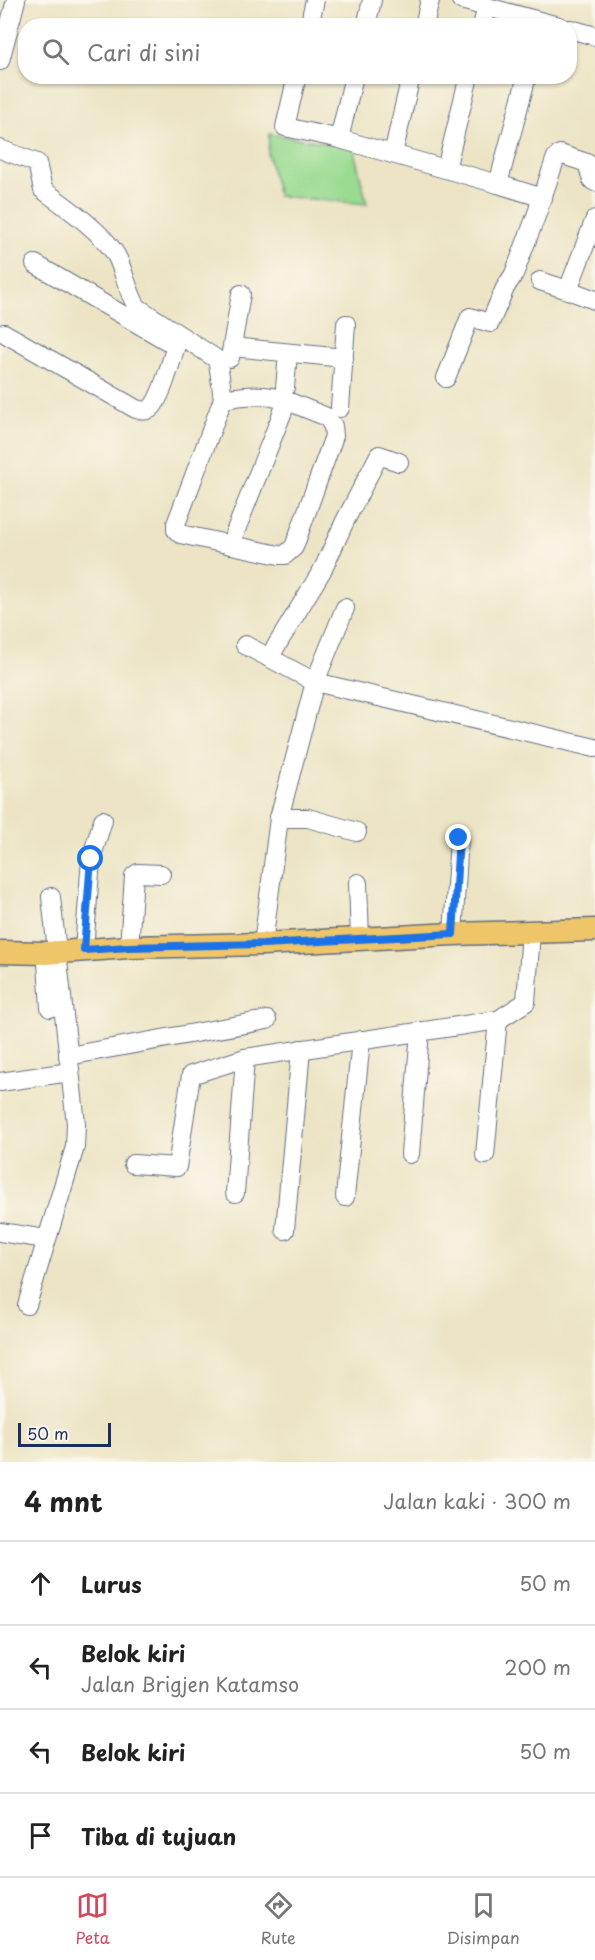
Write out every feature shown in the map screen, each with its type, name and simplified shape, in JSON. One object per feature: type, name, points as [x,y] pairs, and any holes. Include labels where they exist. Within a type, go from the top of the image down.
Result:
[{"type":"main road","points":[[0,952],[52,952],[129,947],[263,944],[453,934],[595,930]]},
{"type":"street","points":[[0,61],[16,0]]},
{"type":"street","points":[[311,18],[315,0]]},
{"type":"street","points":[[368,18],[372,0]]},
{"type":"street","points":[[426,18],[430,0]]},
{"type":"street","points":[[461,0],[526,18]]},
{"type":"street","points":[[484,18],[487,7]]},
{"type":"street","points":[[577,31],[595,36]]},
{"type":"street","points":[[295,84],[285,126],[336,138],[543,198]]},
{"type":"street","points":[[336,138],[340,135],[352,84]]},
{"type":"street","points":[[393,154],[409,84]]},
{"type":"street","points":[[446,169],[468,84]]},
{"type":"street","points":[[498,184],[525,84]]},
{"type":"street","points":[[0,149],[37,163],[43,190],[77,215],[112,249],[132,300],[137,307],[178,340]]},
{"type":"street","points":[[446,378],[470,316],[490,323],[505,288],[514,274],[556,157],[560,154],[587,163],[592,180],[595,182]]},
{"type":"street","points":[[568,290],[595,219]]},
{"type":"street","points":[[35,264],[215,358],[218,362],[221,387]]},
{"type":"street","points":[[540,280],[595,300]]},
{"type":"street","points":[[221,387],[253,394],[286,394],[327,417],[333,426],[334,436],[297,541],[285,555],[190,537],[176,530],[176,524],[221,387],[228,368],[241,294]]},
{"type":"street","points":[[340,408],[346,324]]},
{"type":"street","points":[[4,333],[143,411],[149,410],[158,400],[178,340]]},
{"type":"street","points":[[232,347],[344,358]]},
{"type":"street","points":[[230,545],[286,394],[288,353]]},
{"type":"street","points":[[269,658],[323,569],[379,455],[399,462]]},
{"type":"street","points":[[263,944],[279,818],[315,682],[345,608]]},
{"type":"street","points":[[246,645],[315,682],[595,748]]},
{"type":"street","points":[[279,818],[308,819],[357,832]]},
{"type":"street","points":[[84,950],[91,859],[103,820]]},
{"type":"street","points":[[453,934],[459,838]]},
{"type":"street","points":[[129,947],[134,876],[138,873],[161,874]]},
{"type":"street","points":[[358,883],[360,939]]},
{"type":"street","points":[[50,1008],[51,897]]},
{"type":"street","points":[[133,1164],[177,1167],[191,1075],[245,1058],[498,1020],[526,1002],[531,931]]},
{"type":"street","points":[[27,1305],[75,1146],[76,1124],[69,1064],[52,952]]},
{"type":"street","points":[[0,1082],[69,1064],[267,1020]]},
{"type":"street","points":[[485,1155],[498,1020]]},
{"type":"street","points":[[410,1154],[420,1031]]},
{"type":"street","points":[[345,1197],[361,1040]]},
{"type":"street","points":[[285,1230],[302,1049]]},
{"type":"street","points":[[235,1193],[245,1058]]},
{"type":"street","points":[[0,1232],[46,1239]]},
{"type":"green space","points":[[269,134],[353,147],[367,204],[278,196],[268,155]]},
{"type":"route","points":[[91,859],[84,950],[453,934],[459,838]]}]
